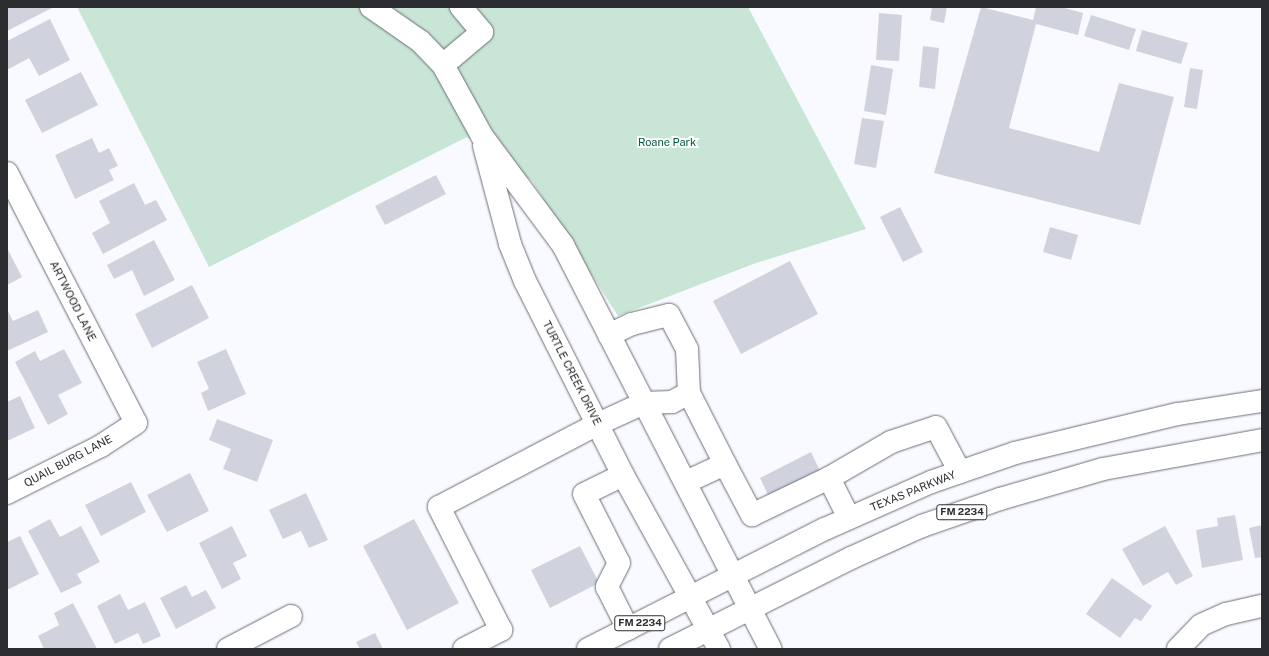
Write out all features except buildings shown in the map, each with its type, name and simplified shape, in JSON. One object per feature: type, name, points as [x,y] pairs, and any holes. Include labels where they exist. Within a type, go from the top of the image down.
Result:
[{"type":"street","name":"TURTLE CREEK DRIVE","points":[[371,7],[420,41],[443,65],[482,136],[563,245],[771,649]]},
{"type":"street","points":[[443,65],[482,32],[461,7]]},
{"type":"street","name":"TURTLE CREEK DRIVE","points":[[482,136],[513,250],[623,475],[719,649]]},
{"type":"street","name":"ARTWOOD LANE","points":[[7,173],[136,423],[129,427]]},
{"type":"street","points":[[609,335],[632,324],[670,315],[687,349],[689,393],[752,515],[829,478],[891,442],[936,428],[960,472]]},
{"type":"street","points":[[464,649],[501,630],[439,507],[598,424],[644,403],[672,402],[689,393]]},
{"type":"street","name":"TEXAS PARKWAY","points":[[588,649],[849,518],[960,472],[1015,453],[1178,414],[1262,401]]},
{"type":"street","name":"QUAIL BURG LANE","points":[[7,493],[129,427]]},
{"type":"street","name":"FM 2234","points":[[670,649],[750,608],[908,532],[1000,499],[1110,468],[1262,440]]},
{"type":"street","points":[[686,482],[725,464]]},
{"type":"street","points":[[623,475],[584,494],[619,563],[607,587],[628,629]]},
{"type":"street","points":[[829,478],[849,518]]},
{"type":"street","points":[[1178,649],[1202,625],[1226,614],[1262,606]]},
{"type":"street","points":[[228,649],[291,616]]},
{"type":"green space","name":"Roane Park","points":[[77,7],[748,7],[866,229],[756,263],[618,316],[532,181],[467,137],[209,267]]}]
